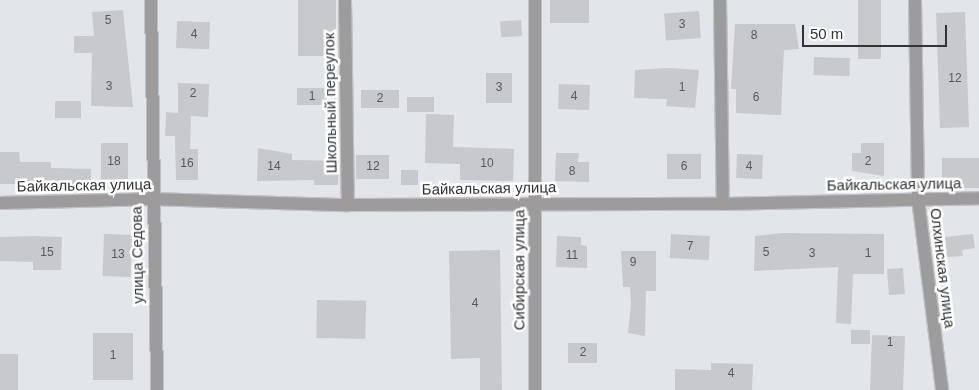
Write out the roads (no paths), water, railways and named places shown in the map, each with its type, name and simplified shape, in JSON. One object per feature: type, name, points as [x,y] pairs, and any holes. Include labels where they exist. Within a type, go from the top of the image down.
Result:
[{"type":"street","name":"улица Седова","points":[[151,0],[152,200],[157,390]]},
{"type":"street","name":"Школьный переулок","points":[[345,0],[348,205]]},
{"type":"street","name":"Сибирская улица","points":[[535,0],[535,390]]},
{"type":"street","points":[[720,0],[723,204]]},
{"type":"street","name":"Олхинская улица","points":[[915,0],[918,199],[942,390]]},
{"type":"street","name":"Байкальская улица","points":[[0,203],[152,200],[348,205],[723,204],[979,198]]}]
